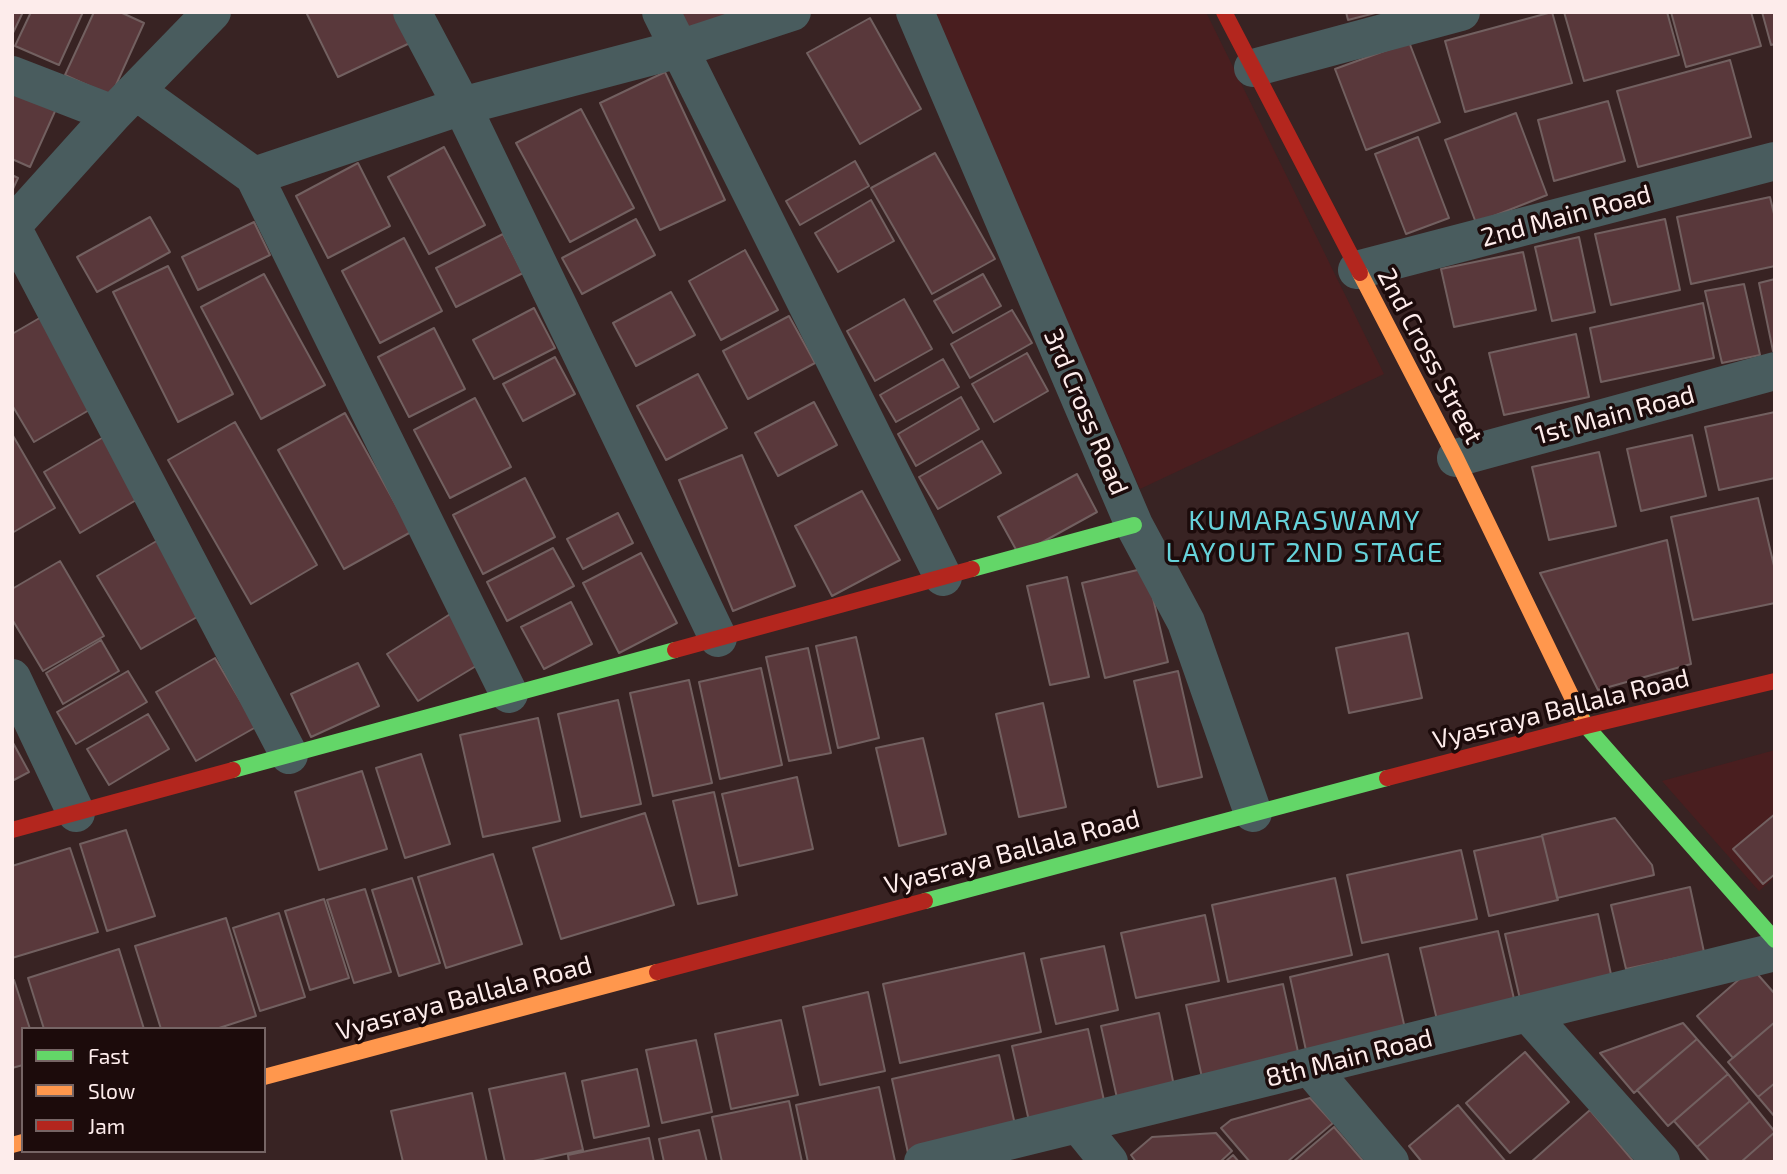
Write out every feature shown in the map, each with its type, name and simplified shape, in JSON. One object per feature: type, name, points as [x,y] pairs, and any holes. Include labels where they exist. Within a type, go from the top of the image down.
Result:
[{"type":"street","points":[[212,12],[125,102],[12,226],[289,755]]},
{"type":"street","points":[[412,12],[462,106],[718,638]]},
{"type":"street","points":[[661,12],[943,577]]},
{"type":"street","points":[[254,176],[462,106],[680,49],[792,12]]},
{"type":"street","name":"3rd Cross Road","points":[[915,12],[1134,525],[1186,622],[1253,813]]},
{"type":"street","name":"2nd Cross Street","points":[[1223,12],[1456,458],[1586,726],[1775,940]]},
{"type":"street","points":[[1253,68],[1461,12]]},
{"type":"street","points":[[12,75],[125,102],[254,176],[509,694]]},
{"type":"street","name":"2nd Main Road","points":[[1357,270],[1775,161]]},
{"type":"street","name":"1st Main Road","points":[[1456,458],[1775,371]]},
{"type":"street","points":[[12,830],[1134,525]]},
{"type":"street","points":[[12,678],[76,813]]},
{"type":"street","name":"Vyasraya Ballala Road","points":[[266,1076],[1253,813],[1586,726],[1775,681]]},
{"type":"street","name":"8th Main Road","points":[[923,1162],[1775,951]]},
{"type":"street","points":[[1528,1013],[1661,1162]]},
{"type":"street","points":[[1310,1068],[1390,1162]]},
{"type":"street","points":[[1078,1124],[1109,1162]]},
{"type":"shaded area","points":[[933,12],[1206,12],[1384,374],[1140,489]]},
{"type":"shaded area","points":[[1775,750],[1775,877],[1759,891],[1662,781]]},
{"type":"building","points":[[12,12],[23,12],[12,35]]},
{"type":"building","points":[[31,12],[83,12],[59,65],[15,46]]},
{"type":"building","points":[[94,12],[120,12],[144,23],[111,96],[65,75]]},
{"type":"building","points":[[306,12],[398,12],[412,42],[338,77]]},
{"type":"building","points":[[675,12],[734,12],[683,33]]},
{"type":"building","points":[[1346,12],[1379,12],[1348,20]]},
{"type":"building","points":[[1552,12],[1572,83],[1465,112],[1445,41]]},
{"type":"building","points":[[1564,12],[1667,12],[1679,55],[1584,81]]},
{"type":"building","points":[[1671,12],[1751,12],[1761,46],[1686,67]]},
{"type":"building","points":[[1762,12],[1775,12],[1775,44],[1771,45]]},
{"type":"building","points":[[870,18],[921,109],[860,144],[807,53]]},
{"type":"building","points":[[1409,42],[1440,122],[1366,150],[1335,69]]},
{"type":"building","points":[[1730,60],[1751,137],[1638,167],[1617,91]]},
{"type":"building","points":[[665,72],[725,200],[660,230],[600,103]]},
{"type":"building","points":[[12,89],[56,109],[30,167],[12,159]]},
{"type":"building","points":[[1608,101],[1625,161],[1554,181],[1538,120]]},
{"type":"building","points":[[581,109],[634,208],[570,242],[516,143]]},
{"type":"building","points":[[1516,113],[1547,195],[1476,223],[1445,140]]},
{"type":"building","points":[[1418,137],[1449,218],[1406,234],[1375,154]]},
{"type":"building","points":[[444,147],[485,225],[429,254],[388,177]]},
{"type":"building","points":[[935,153],[995,259],[932,294],[871,188]]},
{"type":"building","points":[[855,161],[869,186],[800,225],[786,201]]},
{"type":"building","points":[[358,163],[390,226],[328,258],[296,196]]},
{"type":"building","points":[[12,175],[18,178],[12,191]]},
{"type":"building","points":[[1770,197],[1775,218],[1775,266],[1691,284],[1677,217]]},
{"type":"building","points":[[871,200],[894,241],[838,272],[815,233]]},
{"type":"building","points":[[150,217],[170,252],[97,292],[77,257]]},
{"type":"building","points":[[636,219],[655,255],[582,294],[562,258]]},
{"type":"building","points":[[1665,219],[1680,290],[1611,305],[1595,234]]},
{"type":"building","points":[[254,222],[270,255],[198,290],[182,257]]},
{"type":"building","points":[[503,234],[523,273],[456,307],[436,268]]},
{"type":"building","points":[[1579,237],[1595,312],[1552,321],[1535,247]]},
{"type":"building","points":[[404,238],[442,311],[380,343],[342,271]]},
{"type":"building","points":[[745,250],[778,310],[721,340],[689,281]]},
{"type":"building","points":[[1523,252],[1536,310],[1454,327],[1441,269]]},
{"type":"building","points":[[168,266],[233,394],[178,422],[113,292]]},
{"type":"building","points":[[264,274],[325,385],[261,419],[201,307]]},
{"type":"building","points":[[983,274],[1001,306],[953,333],[934,301]]},
{"type":"building","points":[[1775,279],[1775,350],[1773,351],[1759,283]]},
{"type":"building","points":[[1744,284],[1760,355],[1722,363],[1705,291]]},
{"type":"building","points":[[671,292],[695,335],[636,366],[613,323]]},
{"type":"building","points":[[904,299],[932,349],[875,381],[847,331]]},
{"type":"building","points":[[1703,303],[1714,358],[1601,382],[1590,328]]},
{"type":"building","points":[[534,308],[555,348],[494,379],[473,340]]},
{"type":"building","points":[[1012,310],[1032,343],[970,378],[951,344]]},
{"type":"building","points":[[50,312],[103,402],[34,442],[12,405],[12,334]]},
{"type":"building","points":[[789,316],[815,363],[748,399],[723,351]]},
{"type":"building","points":[[434,328],[465,389],[409,417],[378,357]]},
{"type":"building","points":[[1576,334],[1589,397],[1504,415],[1489,353]]},
{"type":"building","points":[[1027,353],[1048,391],[994,422],[972,384]]},
{"type":"building","points":[[555,357],[575,394],[523,421],[503,384]]},
{"type":"building","points":[[943,359],[959,387],[896,422],[880,395]]},
{"type":"building","points":[[698,374],[727,428],[666,460],[637,406]]},
{"type":"building","points":[[961,397],[979,429],[916,466],[898,434]]},
{"type":"building","points":[[475,398],[511,467],[450,498],[414,430]]},
{"type":"building","points":[[814,402],[837,445],[778,476],[755,433]]},
{"type":"building","points":[[1775,412],[1775,478],[1719,490],[1705,427]]},
{"type":"building","points":[[345,413],[411,532],[344,569],[278,450]]},
{"type":"building","points":[[235,422],[317,565],[251,604],[168,460]]},
{"type":"building","points":[[12,434],[55,508],[12,533]]},
{"type":"building","points":[[107,435],[143,496],[80,533],[44,472]]},
{"type":"building","points":[[1692,435],[1706,496],[1641,511],[1627,449]]},
{"type":"building","points":[[982,441],[1001,473],[938,509],[919,477]]},
{"type":"building","points":[[1599,452],[1616,526],[1549,540],[1532,467]]},
{"type":"building","points":[[742,455],[795,586],[733,611],[679,480]]},
{"type":"building","points":[[1077,474],[1097,512],[1019,555],[998,517]]},
{"type":"building","points":[[525,478],[555,537],[483,574],[453,515]]},
{"type":"building","points":[[862,491],[900,560],[832,596],[795,526]]},
{"type":"building","points":[[1758,498],[1775,570],[1775,603],[1693,620],[1671,517]]},
{"type":"building","points":[[618,513],[633,543],[583,569],[567,539]]},
{"type":"building","points":[[160,539],[204,613],[141,649],[97,576]]},
{"type":"building","points":[[1667,540],[1691,664],[1598,690],[1540,573]]},
{"type":"building","points":[[553,548],[574,586],[507,621],[487,582]]},
{"type":"building","points":[[641,553],[677,623],[619,653],[583,583]]},
{"type":"building","points":[[60,561],[104,636],[43,671],[12,619],[12,589]]},
{"type":"building","points":[[1146,568],[1168,662],[1105,678],[1082,583]]},
{"type":"building","points":[[1067,577],[1089,677],[1050,685],[1027,586]]},
{"type":"building","points":[[571,602],[592,644],[544,669],[521,627]]},
{"type":"building","points":[[455,611],[486,660],[418,701],[387,654]]},
{"type":"building","points":[[1408,633],[1422,698],[1349,713],[1336,648]]},
{"type":"building","points":[[856,637],[879,738],[838,748],[816,646]]},
{"type":"building","points":[[101,640],[119,671],[63,704],[46,673]]},
{"type":"building","points":[[808,648],[831,753],[789,761],[766,657]]},
{"type":"building","points":[[215,658],[256,727],[196,761],[156,692]]},
{"type":"building","points":[[358,663],[379,706],[311,737],[291,694]]},
{"type":"building","points":[[761,668],[782,765],[720,779],[699,682]]},
{"type":"building","points":[[128,671],[147,702],[76,744],[57,712]]},
{"type":"building","points":[[1178,671],[1202,777],[1158,787],[1134,681]]},
{"type":"building","points":[[689,680],[712,783],[653,796],[630,693]]},
{"type":"building","points":[[618,700],[641,804],[581,817],[558,714]]},
{"type":"building","points":[[1043,703],[1066,807],[1019,817],[996,714]]},
{"type":"building","points":[[148,714],[169,749],[109,785],[87,749]]},
{"type":"building","points":[[538,718],[560,821],[483,837],[460,735]]},
{"type":"building","points":[[923,738],[946,834],[899,846],[876,748]]},
{"type":"building","points":[[12,741],[29,772],[12,781]]},
{"type":"building","points":[[421,754],[450,844],[405,858],[376,768]]},
{"type":"building","points":[[362,771],[387,849],[319,870],[295,792]]},
{"type":"building","points":[[797,777],[813,849],[739,866],[722,794]]},
{"type":"building","points":[[714,792],[737,895],[698,904],[673,801]]},
{"type":"building","points":[[645,813],[674,905],[561,939],[533,848]]},
{"type":"building","points":[[1775,814],[1775,874],[1763,884],[1733,849]]},
{"type":"building","points":[[1615,818],[1652,865],[1654,875],[1557,898],[1542,835]]},
{"type":"building","points":[[126,830],[155,916],[107,931],[80,844]]},
{"type":"building","points":[[1542,836],[1558,900],[1489,916],[1474,851]]},
{"type":"building","points":[[70,848],[98,932],[12,958],[12,866]]},
{"type":"building","points":[[1461,850],[1477,919],[1362,943],[1347,875]]},
{"type":"building","points":[[493,854],[522,944],[446,968],[418,877]]},
{"type":"building","points":[[412,878],[440,963],[399,976],[372,890]]},
{"type":"building","points":[[1335,878],[1352,955],[1228,982],[1212,905]]},
{"type":"building","points":[[1690,887],[1704,952],[1626,969],[1611,905]]},
{"type":"building","points":[[365,889],[391,972],[354,983],[327,900]]},
{"type":"building","points":[[324,899],[349,978],[310,990],[285,911]]},
{"type":"building","points":[[279,913],[305,997],[260,1011],[233,928]]},
{"type":"building","points":[[1598,914],[1612,979],[1520,999],[1505,934]]},
{"type":"building","points":[[1205,915],[1219,981],[1136,998],[1121,933]]},
{"type":"building","points":[[226,918],[256,1016],[222,1027],[160,1027],[135,946]]},
{"type":"building","points":[[1498,931],[1515,1003],[1437,1020],[1420,948]]},
{"type":"building","points":[[1104,946],[1118,1010],[1056,1024],[1041,959]]},
{"type":"building","points":[[119,949],[143,1027],[43,1027],[28,978]]},
{"type":"building","points":[[1024,953],[1041,1032],[900,1063],[883,984]]},
{"type":"building","points":[[1388,954],[1406,1033],[1307,1055],[1290,977]]},
{"type":"building","points":[[1752,968],[1775,994],[1775,1022],[1733,1058],[1697,1016]]},
{"type":"building","points":[[14,980],[29,1027],[21,1027],[21,1066],[12,1068]]},
{"type":"building","points":[[1283,984],[1300,1061],[1203,1082],[1186,1005]]},
{"type":"building","points":[[868,992],[885,1071],[820,1085],[803,1007]]},
{"type":"building","points":[[1159,1013],[1174,1086],[1117,1098],[1101,1026]]},
{"type":"building","points":[[781,1020],[798,1095],[731,1109],[715,1034]]},
{"type":"building","points":[[1775,1022],[1775,1083],[1758,1097],[1728,1062]]},
{"type":"building","points":[[1683,1023],[1697,1039],[1634,1093],[1600,1053]]},
{"type":"building","points":[[1088,1029],[1105,1105],[1029,1121],[1012,1046]]},
{"type":"building","points":[[1697,1039],[1728,1074],[1668,1126],[1637,1090]]},
{"type":"building","points":[[696,1040],[712,1112],[662,1123],[646,1050]]},
{"type":"building","points":[[1525,1052],[1569,1102],[1510,1153],[1466,1103]]},
{"type":"building","points":[[999,1055],[1016,1129],[908,1153],[892,1079]]},
{"type":"building","points":[[637,1069],[649,1126],[594,1138],[582,1081]]},
{"type":"building","points":[[565,1073],[583,1150],[529,1162],[505,1162],[489,1089]]},
{"type":"building","points":[[1728,1074],[1750,1101],[1697,1147],[1674,1121]]},
{"type":"building","points":[[1775,1083],[1775,1117],[1758,1097]]},
{"type":"building","points":[[879,1087],[895,1161],[808,1162],[796,1105]]},
{"type":"building","points":[[472,1093],[487,1162],[403,1162],[391,1111]]},
{"type":"building","points":[[1310,1098],[1333,1123],[1287,1162],[1250,1162],[1221,1128],[1231,1120]]},
{"type":"building","points":[[789,1101],[802,1162],[722,1162],[712,1117]]},
{"type":"building","points":[[1750,1101],[1775,1132],[1741,1162],[1710,1162],[1697,1147]]},
{"type":"building","points":[[1458,1105],[1506,1162],[1422,1162],[1409,1146]]},
{"type":"building","points":[[1590,1110],[1634,1162],[1531,1162]]},
{"type":"building","points":[[1334,1127],[1364,1162],[1293,1162]]},
{"type":"building","points":[[699,1130],[707,1162],[664,1162],[659,1139]]},
{"type":"building","points":[[1775,1132],[1775,1162],[1741,1162]]},
{"type":"building","points":[[1216,1133],[1232,1151],[1220,1162],[1136,1162],[1131,1155],[1152,1137]]},
{"type":"building","points":[[649,1138],[654,1162],[569,1162],[568,1155]]},
{"type":"building","points":[[1233,1155],[1239,1162],[1225,1162]]},
{"type":"traffic: fast","points":[[972,569],[1134,525]]},
{"type":"traffic: fast","points":[[233,770],[675,650]]},
{"type":"traffic: fast","points":[[1581,716],[1586,726],[1775,940]]},
{"type":"traffic: fast","points":[[925,901],[1387,778]]},
{"type":"traffic: slow","points":[[1360,273],[1456,458],[1581,716]]},
{"type":"traffic: slow","points":[[266,1076],[657,972]]},
{"type":"traffic: slow","points":[[12,1145],[21,1143]]},
{"type":"traffic: jam","points":[[1224,12],[1360,273]]},
{"type":"traffic: jam","points":[[675,650],[972,569]]},
{"type":"traffic: jam","points":[[1387,778],[1586,726],[1775,681]]},
{"type":"traffic: jam","points":[[12,830],[233,770]]},
{"type":"traffic: jam","points":[[657,972],[925,901]]},
{"type":"district","name":"KUMARASWAMY LAYOUT 2ND STAGE","points":[[1305,537]]}]
